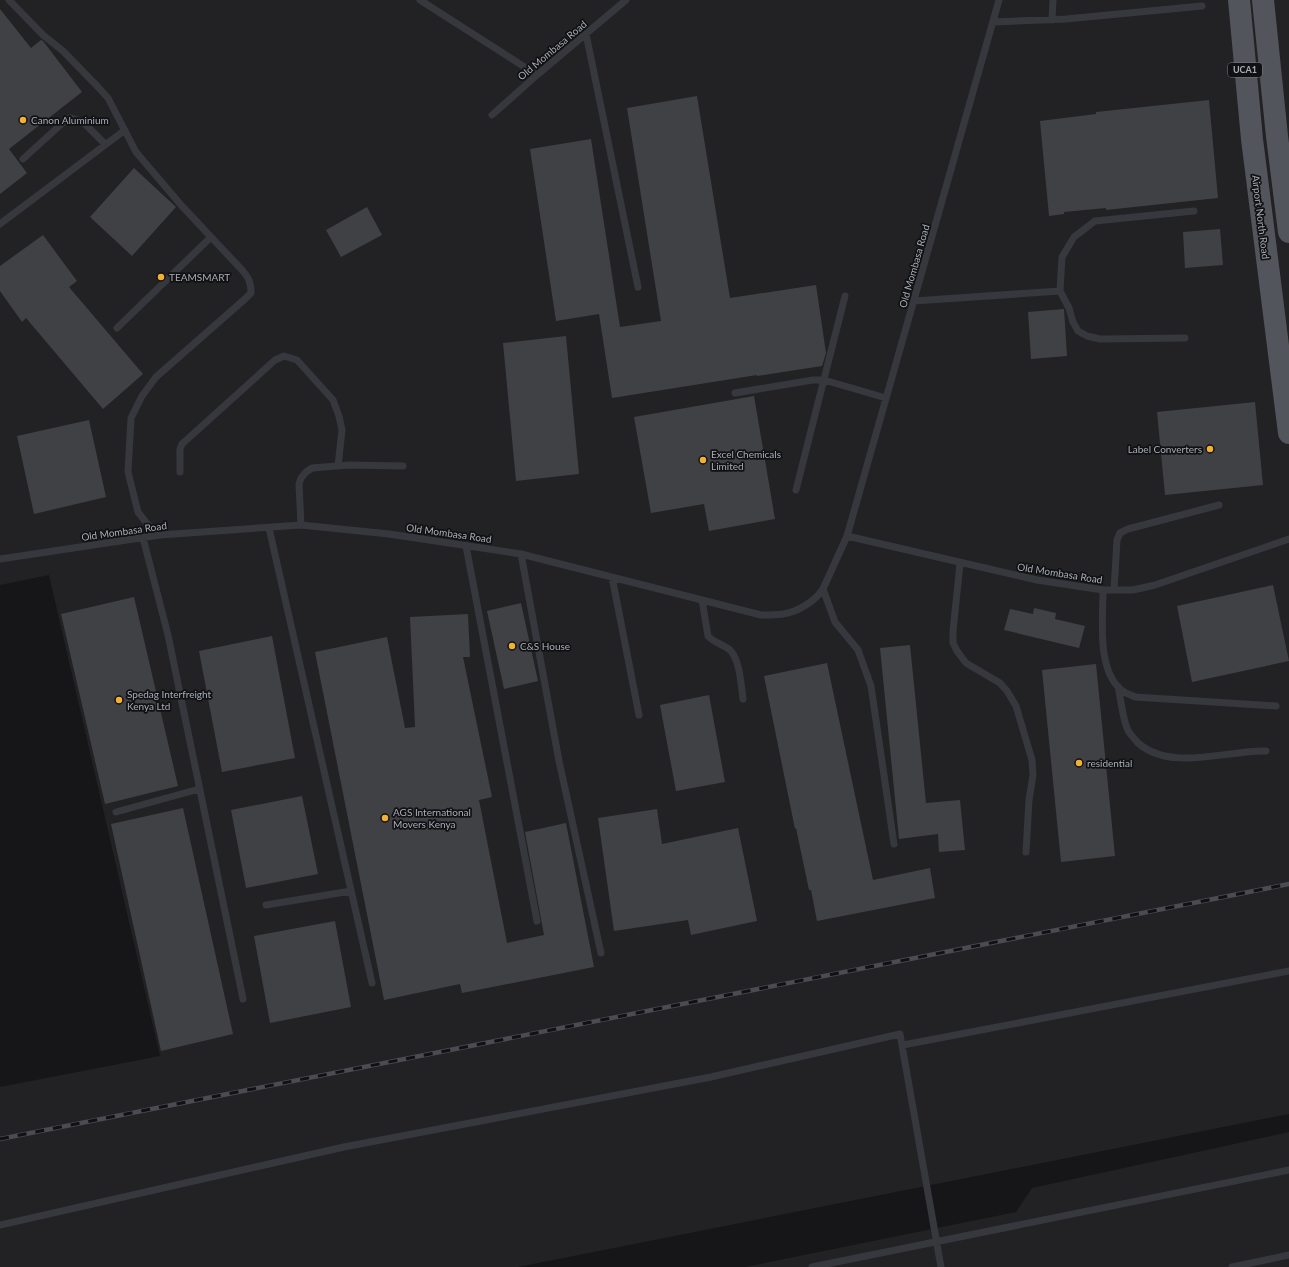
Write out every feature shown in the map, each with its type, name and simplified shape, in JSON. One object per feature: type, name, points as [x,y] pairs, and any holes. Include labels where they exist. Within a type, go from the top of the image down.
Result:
[{"type":"main road","name":"Airport North Road","points":[[1239,0],[1252,139],[1289,433]]},
{"type":"main road","name":"UCA1","points":[[1267,4],[1266,29],[1289,232]]},
{"type":"main road","points":[[1252,139],[1277,136]]},
{"type":"lane","points":[[9,0],[108,98],[136,152],[249,279],[251,285],[250,293],[156,377],[142,396],[130,418],[128,472],[138,512],[160,535]]},
{"type":"lane","points":[[420,0],[537,75]]},
{"type":"lane","name":"Old Mombasa Road","points":[[492,115],[626,0]]},
{"type":"lane","name":"Old Mombasa Road","points":[[0,560],[160,535],[301,525],[389,534],[521,554],[761,615],[785,614],[804,606],[819,595],[823,589],[847,536],[999,0]]},
{"type":"lane","points":[[1052,20],[1053,0]]},
{"type":"lane","points":[[993,22],[1052,20],[1202,6]]},
{"type":"lane","points":[[586,34],[638,287]]},
{"type":"lane","points":[[23,159],[71,118],[83,122],[105,144]]},
{"type":"lane","points":[[0,224],[125,130]]},
{"type":"lane","points":[[1184,338],[1100,339],[1087,336],[1078,330],[1073,322],[1060,291],[1062,257],[1074,237],[1095,221],[1194,211]]},
{"type":"lane","points":[[117,328],[211,237]]},
{"type":"lane","points":[[914,301],[1060,291]]},
{"type":"lane","points":[[796,490],[845,296]]},
{"type":"lane","points":[[180,472],[180,449],[182,444],[276,360],[284,356],[297,360],[333,400],[342,430],[338,466]]},
{"type":"lane","points":[[735,393],[804,381],[824,380],[886,398]]},
{"type":"lane","points":[[301,525],[299,484],[301,478],[312,468],[338,466],[403,466]]},
{"type":"lane","points":[[1114,590],[1117,540],[1120,533],[1128,529],[1219,505]]},
{"type":"lane","points":[[269,528],[372,983]]},
{"type":"lane","name":"Old Mombasa Road","points":[[847,536],[960,564],[1037,580],[1103,590],[1133,590],[1155,585],[1289,539]]},
{"type":"lane","points":[[143,538],[168,635],[243,999]]},
{"type":"lane","points":[[466,546],[537,921]]},
{"type":"lane","points":[[521,554],[559,761],[601,953]]},
{"type":"lane","points":[[960,564],[953,643],[966,663],[1000,682],[1007,690],[1016,706],[1032,760],[1033,775],[1029,800],[1026,852]]},
{"type":"lane","points":[[612,577],[639,715]]},
{"type":"lane","points":[[823,589],[834,622],[858,650],[871,686],[894,844]]},
{"type":"lane","points":[[1103,590],[1104,652],[1106,668],[1114,683],[1124,692],[1135,697],[1276,706]]},
{"type":"lane","points":[[702,600],[708,636],[712,640],[729,649],[736,657],[743,699]]},
{"type":"lane","points":[[1118,686],[1127,729],[1132,737],[1142,746],[1156,754],[1179,758],[1251,750],[1266,751]]},
{"type":"lane","points":[[116,812],[199,789]]},
{"type":"lane","points":[[266,905],[351,891]]},
{"type":"lane","points":[[902,1045],[1289,970]]},
{"type":"lane","points":[[0,1225],[344,1147],[711,1077],[900,1034],[941,1267]]},
{"type":"lane","points":[[812,1267],[1289,1170]]},
{"type":"lane","points":[[1232,1267],[1289,1255]]},
{"type":"shaded area","points":[[0,0],[1289,0],[1289,1114],[518,1267],[0,1267],[0,1087],[160,1056],[49,575],[0,585]]},
{"type":"shaded area","points":[[1289,1132],[1289,1267],[745,1267],[1016,1212],[1032,1188]]},
{"type":"building","name":"Canon Aluminium","points":[[0,9],[31,48],[41,40],[43,41],[82,92],[9,149],[27,173],[0,194]]},
{"type":"building","points":[[697,96],[730,298],[816,285],[826,353],[822,366],[612,398],[599,314],[556,321],[530,149],[591,139],[620,327],[661,321],[627,108]]},
{"type":"building","points":[[1209,100],[1218,198],[1106,210],[1106,208],[1064,212],[1064,214],[1049,216],[1040,121],[1096,114],[1096,112]]},
{"type":"building","points":[[134,168],[176,207],[132,256],[90,217]]},
{"type":"building","points":[[367,207],[382,235],[341,257],[326,230]]},
{"type":"building","points":[[1220,229],[1223,265],[1185,268],[1183,232]]},
{"type":"building","points":[[43,235],[77,281],[69,287],[143,374],[103,409],[26,318],[22,322],[0,291],[0,266]]},
{"type":"building","points":[[1064,309],[1067,356],[1031,359],[1028,312]]},
{"type":"building","points":[[566,336],[579,474],[516,481],[503,343]]},
{"type":"building","name":"Excel Chemicals Limited","points":[[754,396],[775,519],[709,531],[704,504],[651,513],[634,417]]},
{"type":"building","name":"Label Converters","points":[[1255,402],[1263,485],[1165,495],[1157,412]]},
{"type":"building","points":[[89,420],[106,497],[34,514],[17,436]]},
{"type":"building","points":[[1273,585],[1289,661],[1192,682],[1177,606]]},
{"type":"building","name":"Spedag Interfreight Kenya Ltd","points":[[134,597],[178,786],[105,804],[61,614]]},
{"type":"building","name":"C&S House","points":[[521,603],[538,681],[504,689],[487,611]]},
{"type":"building","points":[[1034,608],[1056,613],[1055,619],[1085,626],[1079,648],[1004,630],[1010,609],[1033,614]]},
{"type":"building","points":[[468,614],[470,657],[463,657],[492,797],[479,800],[507,943],[544,935],[525,832],[566,823],[594,967],[462,993],[460,984],[384,1000],[315,652],[387,637],[405,728],[415,727],[410,617]]},
{"type":"building","points":[[272,636],[295,758],[222,772],[199,651]]},
{"type":"building","points":[[910,645],[926,803],[960,800],[965,850],[939,852],[938,834],[899,839],[880,648]]},
{"type":"building","points":[[827,663],[873,880],[930,868],[935,898],[817,921],[796,828],[795,829],[764,676]]},
{"type":"building","name":"residential","points":[[1096,664],[1115,856],[1061,862],[1042,670]]},
{"type":"building","points":[[709,695],[725,782],[676,791],[660,705]]},
{"type":"building","points":[[302,796],[318,874],[246,888],[231,810]]},
{"type":"building","points":[[183,808],[233,1034],[161,1051],[111,824]]},
{"type":"building","points":[[657,809],[662,844],[738,828],[757,921],[691,935],[688,920],[614,931],[598,818]]},
{"type":"building","points":[[335,921],[351,1007],[270,1023],[254,936]]},
{"type":"railway","points":[[0,1139],[1289,884]]},
{"type":"place","name":"Canon Aluminium","points":[[23,120]]},
{"type":"place","name":"TEAMSMART","points":[[161,277]]},
{"type":"place","name":"Label Converters","points":[[1210,449]]},
{"type":"place","name":"Excel Chemicals Limited","points":[[703,460]]},
{"type":"place","name":"C&S House","points":[[512,646]]},
{"type":"place","name":"Spedag Interfreight Kenya Ltd","points":[[119,700]]},
{"type":"place","name":"residential","points":[[1079,763]]},
{"type":"place","name":"AGS International Movers Kenya","points":[[385,818]]}]
